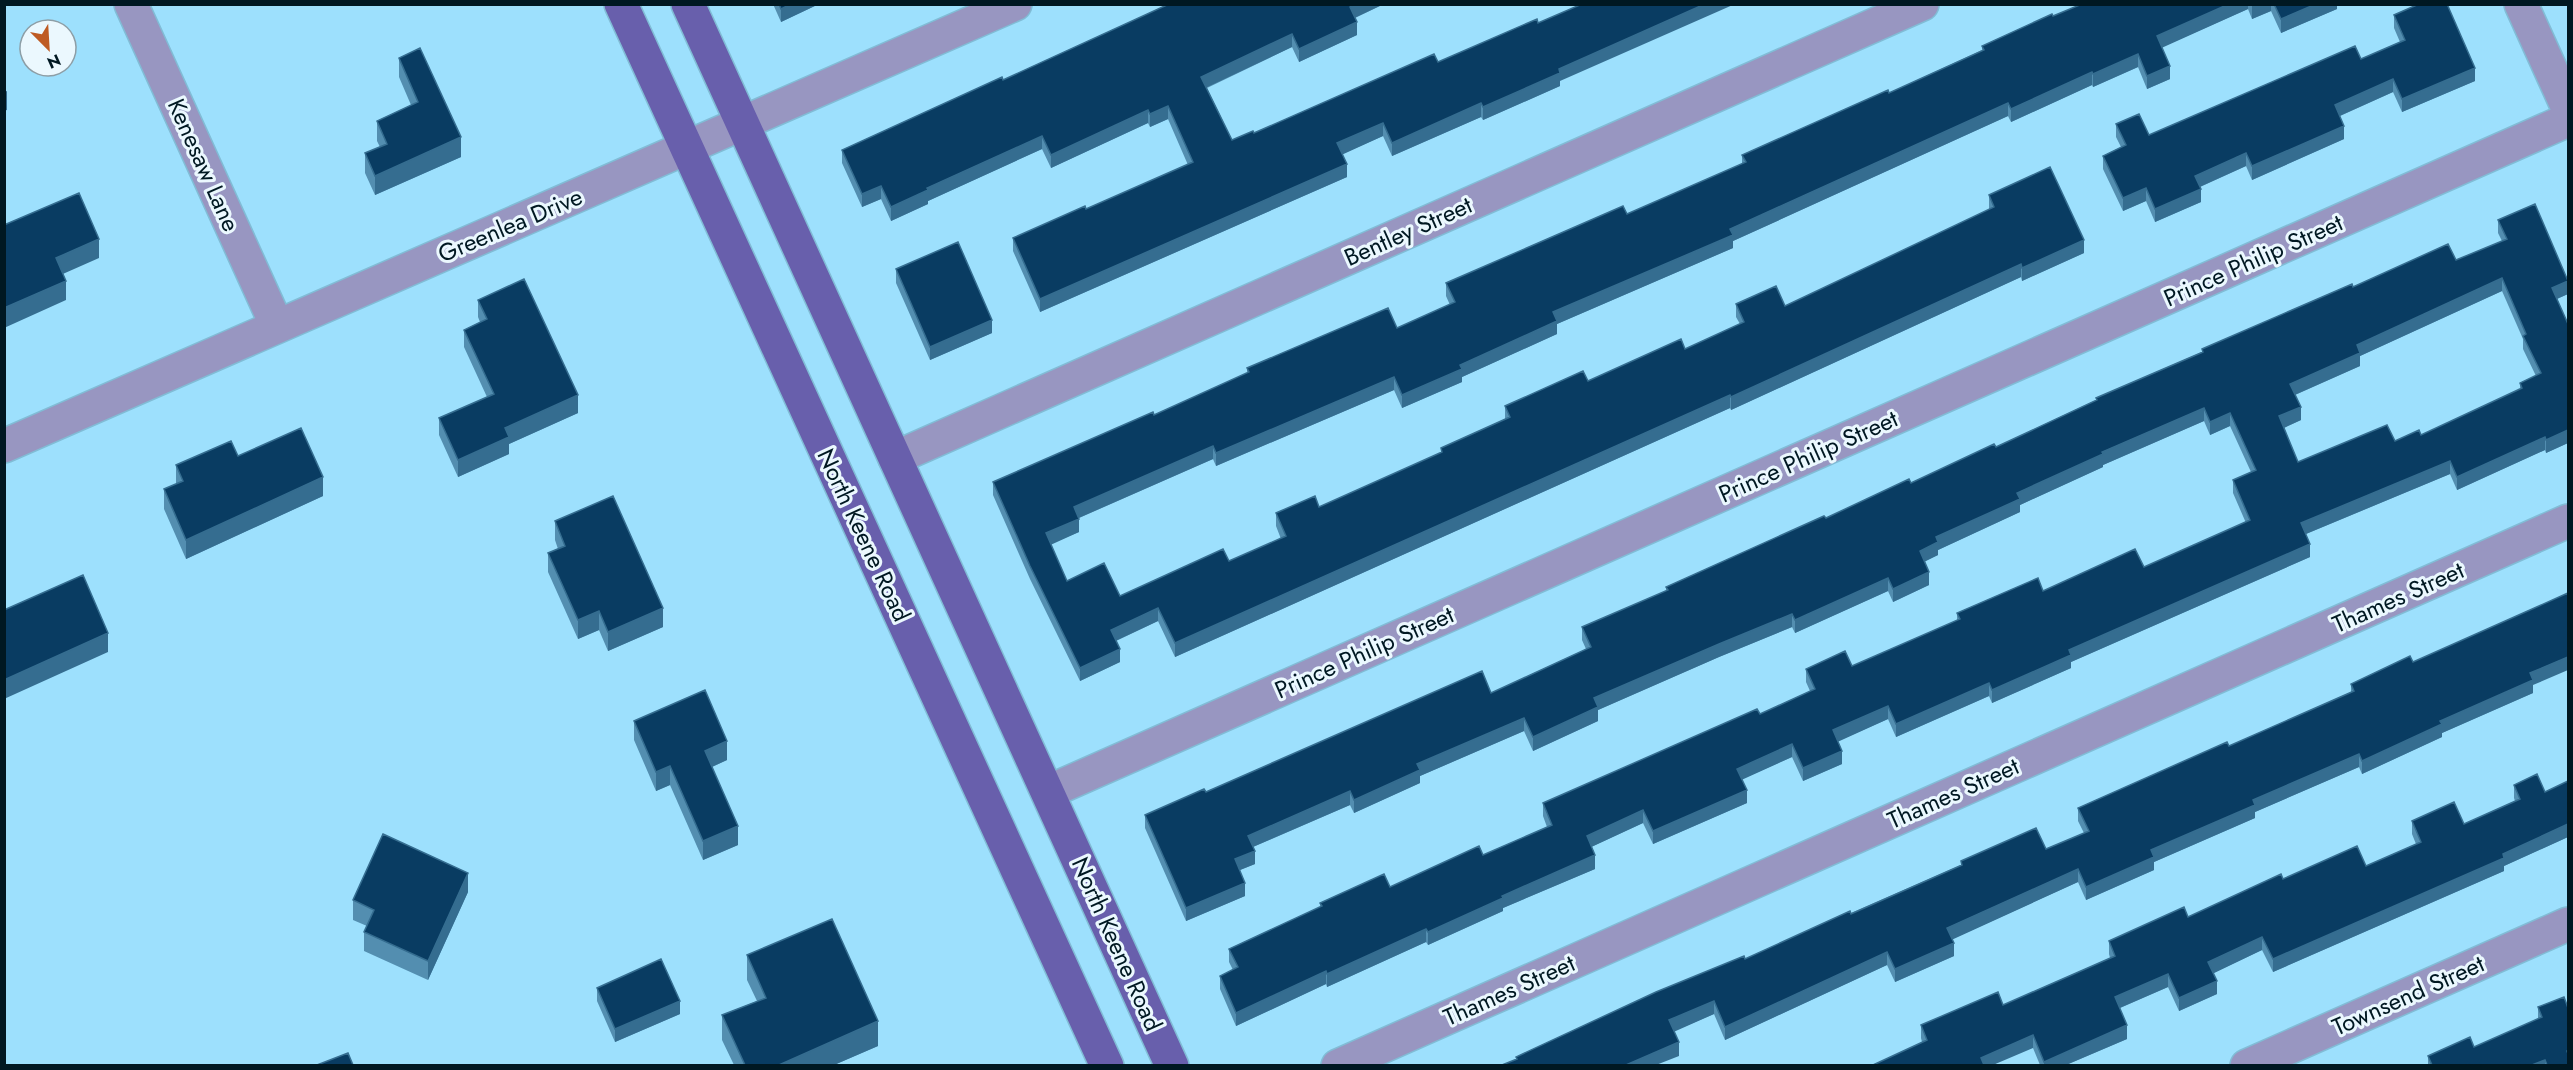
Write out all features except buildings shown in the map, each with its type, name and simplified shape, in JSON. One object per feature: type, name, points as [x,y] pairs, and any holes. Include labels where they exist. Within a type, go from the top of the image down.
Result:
[{"type":"main road","name":"North Keene Road","points":[[621,4],[1107,1065]]},
{"type":"main road","name":"North Keene Road","points":[[688,4],[1172,1065]]},
{"type":"street","name":"Kenesaw Lane","points":[[131,4],[277,326]]},
{"type":"street","name":"Greenlea Drive","points":[[4,446],[1015,4]]},
{"type":"street","name":"Bentley Street","points":[[895,458],[1922,4]]},
{"type":"street","points":[[2521,4],[2568,108]]},
{"type":"street","name":"Prince Philip Street","points":[[1048,792],[2568,120]]},
{"type":"street","name":"Thames Street","points":[[1338,1065],[2568,521]]},
{"type":"street","name":"Townsend Street","points":[[2247,1065],[2568,924]]}]
